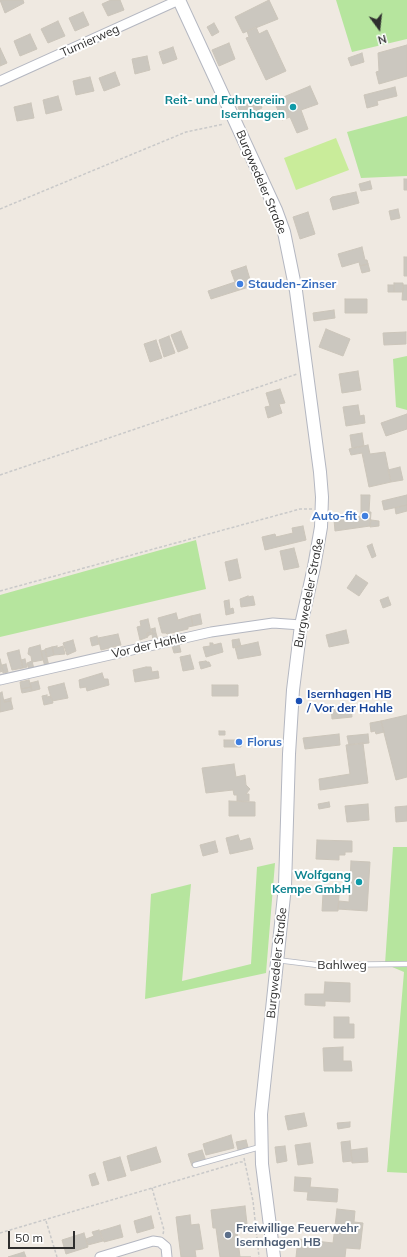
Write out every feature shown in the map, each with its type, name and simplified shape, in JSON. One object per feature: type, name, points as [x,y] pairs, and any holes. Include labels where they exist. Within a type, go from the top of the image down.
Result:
[{"type":"main road","name":"Burgwedeler Straße","points":[[179,0],[276,210],[286,238],[296,290],[319,464],[322,508],[318,544],[301,625],[292,697],[286,869],[261,1114],[260,1147],[274,1257]]},
{"type":"street","name":"Turnierweg","points":[[0,81],[179,0]]},
{"type":"street","name":"Vor der Hahle","points":[[0,680],[211,632],[274,623],[301,625]]},
{"type":"street","points":[[100,1257],[153,1241],[160,1242],[166,1247],[167,1257]]},
{"type":"lane","name":"Bahlweg","points":[[277,960],[317,966],[407,964]]},
{"type":"lane","points":[[195,1166],[260,1147]]},
{"type":"path","points":[[0,208],[186,132],[235,121]]},
{"type":"path","points":[[0,475],[307,370]]},
{"type":"path","points":[[0,591],[300,510],[322,508]]},
{"type":"path","points":[[242,1152],[253,1201],[259,1257]]},
{"type":"path","points":[[0,1233],[240,1162],[245,1162]]},
{"type":"path","points":[[152,1188],[164,1230],[160,1242]]},
{"type":"path","points":[[45,1220],[57,1257]]},
{"type":"green space","points":[[336,0],[407,0],[407,39],[352,52]]},
{"type":"green space","points":[[407,116],[407,176],[361,178],[347,132]]},
{"type":"green space","points":[[336,138],[349,170],[296,190],[284,158]]},
{"type":"green space","points":[[407,356],[407,410],[396,407],[393,359]]},
{"type":"green space","points":[[196,540],[206,589],[0,637],[0,595]]},
{"type":"green space","points":[[393,847],[407,847],[407,1173],[387,1172],[404,972],[385,964]]},
{"type":"green space","points":[[275,863],[266,973],[145,999],[151,894],[191,884],[182,981],[251,964],[257,867]]},
{"type":"building","points":[[0,0],[23,0],[24,3],[5,13]]},
{"type":"building","points":[[111,0],[120,0],[124,10],[108,16],[102,4]]},
{"type":"building","points":[[269,0],[278,19],[243,33],[235,17]]},
{"type":"building","points":[[83,12],[89,25],[75,31],[69,18]]},
{"type":"building","points":[[58,21],[65,36],[48,43],[41,29]]},
{"type":"building","points":[[214,23],[219,32],[212,36],[207,27]]},
{"type":"building","points":[[256,27],[259,34],[267,30],[286,71],[266,80],[246,38],[249,37],[247,31]]},
{"type":"building","points":[[30,34],[37,49],[20,56],[14,41]]},
{"type":"building","points":[[229,43],[235,59],[219,66],[212,50]]},
{"type":"building","points":[[407,45],[407,76],[379,84],[376,72],[379,71],[378,53]]},
{"type":"building","points":[[173,47],[177,59],[163,64],[159,52]]},
{"type":"building","points":[[0,48],[7,63],[0,66]]},
{"type":"building","points":[[362,53],[364,62],[351,66],[348,58]]},
{"type":"building","points":[[147,56],[150,70],[135,74],[132,59]]},
{"type":"building","points":[[115,72],[120,85],[104,91],[99,78]]},
{"type":"building","points":[[90,77],[94,91],[76,95],[73,81]]},
{"type":"building","name":"Reit- und Fahrvereiin Isernhagen","points":[[310,86],[318,104],[301,110],[308,129],[297,133],[290,117],[282,120],[274,101]]},
{"type":"building","points":[[395,87],[397,96],[377,101],[378,105],[367,108],[364,95]]},
{"type":"building","points":[[58,96],[62,110],[46,114],[43,100]]},
{"type":"building","points":[[258,99],[262,108],[242,117],[238,107]]},
{"type":"building","points":[[31,103],[34,118],[17,121],[14,107]]},
{"type":"building","points":[[404,179],[407,179],[407,190],[404,190]]},
{"type":"building","points":[[370,181],[372,189],[361,191],[359,184]]},
{"type":"building","points":[[356,192],[359,203],[333,210],[330,199],[332,197]]},
{"type":"building","points":[[398,209],[400,218],[391,220],[389,211]]},
{"type":"building","points":[[308,212],[315,234],[300,239],[293,217]]},
{"type":"building","points":[[362,247],[365,260],[367,260],[368,264],[360,266],[359,262],[342,267],[338,254]]},
{"type":"building","points":[[404,257],[407,257],[407,276],[404,276]]},
{"type":"building","points":[[368,264],[370,271],[362,273],[360,266]]},
{"type":"building","name":"Stauden-Zinser","points":[[246,266],[252,286],[211,299],[208,291],[235,282],[231,271]]},
{"type":"building","points":[[394,283],[403,283],[403,292],[394,292]]},
{"type":"building","points":[[388,285],[394,285],[394,292],[388,292]]},
{"type":"building","points":[[403,285],[407,285],[407,300],[402,300]]},
{"type":"building","points":[[345,299],[367,299],[367,313],[345,313]]},
{"type":"building","points":[[334,310],[335,318],[314,321],[313,313]]},
{"type":"building","points":[[326,329],[350,339],[343,356],[319,347]]},
{"type":"building","points":[[181,331],[188,348],[178,352],[171,335]]},
{"type":"building","points":[[406,332],[406,344],[384,345],[383,333]]},
{"type":"building","points":[[169,336],[175,353],[164,357],[159,340]]},
{"type":"building","points":[[156,340],[162,358],[150,362],[144,344]]},
{"type":"building","points":[[358,371],[361,390],[342,393],[339,374]]},
{"type":"building","points":[[280,389],[285,403],[279,404],[282,413],[268,418],[265,407],[270,406],[266,393]]},
{"type":"building","points":[[358,405],[360,416],[364,415],[365,423],[346,426],[343,407]]},
{"type":"building","points":[[407,414],[407,429],[386,436],[381,423]]},
{"type":"building","points":[[362,433],[364,446],[352,448],[350,435]]},
{"type":"building","points":[[368,445],[370,454],[385,452],[391,482],[369,487],[362,453],[351,455],[349,449]]},
{"type":"building","points":[[400,467],[403,480],[391,482],[388,470]]},
{"type":"building","points":[[361,495],[370,495],[370,526],[335,531],[334,520],[361,516]]},
{"type":"building","points":[[407,495],[407,505],[384,510],[382,501]]},
{"type":"building","points":[[407,505],[407,511],[396,514],[395,508]]},
{"type":"building","points":[[371,520],[379,521],[379,526],[370,527]]},
{"type":"building","points":[[303,526],[306,540],[265,550],[262,537],[275,534],[276,537],[293,533],[292,528]]},
{"type":"building","points":[[372,544],[376,556],[372,558],[367,546]]},
{"type":"building","points":[[294,548],[299,567],[284,570],[280,551]]},
{"type":"building","points":[[237,559],[241,578],[229,581],[225,562]]},
{"type":"building","points":[[356,575],[368,583],[359,596],[347,588]]},
{"type":"building","points":[[253,596],[255,605],[241,607],[240,599]]},
{"type":"building","points":[[388,597],[391,605],[383,608],[380,600]]},
{"type":"building","points":[[229,600],[230,609],[233,608],[234,613],[226,615],[224,601]]},
{"type":"building","points":[[176,613],[178,620],[191,616],[193,626],[188,627],[188,629],[167,634],[162,633],[158,618]]},
{"type":"building","points":[[200,614],[202,624],[193,626],[191,616]]},
{"type":"building","points":[[148,619],[151,632],[147,633],[148,637],[140,640],[137,627],[141,626],[140,621]]},
{"type":"building","points":[[155,628],[156,633],[153,634],[151,629]]},
{"type":"building","points":[[346,630],[349,643],[329,647],[326,635]]},
{"type":"building","points":[[152,632],[153,634],[156,633],[158,640],[153,641],[152,634],[147,636],[147,633]]},
{"type":"building","points":[[118,634],[121,645],[101,650],[98,638]]},
{"type":"building","points":[[97,636],[99,644],[92,646],[90,638]]},
{"type":"building","points":[[239,639],[241,646],[233,648],[232,640]]},
{"type":"building","points":[[73,640],[76,651],[67,655],[63,643]]},
{"type":"building","points":[[258,642],[261,655],[238,659],[235,647]]},
{"type":"building","points":[[210,643],[213,643],[213,645],[221,643],[223,652],[206,657],[203,647],[210,646]]},
{"type":"building","points":[[179,644],[181,652],[174,653],[172,646]]},
{"type":"building","points":[[40,645],[43,660],[32,662],[31,656],[28,654],[29,648]]},
{"type":"building","points":[[57,646],[57,648],[63,646],[65,654],[54,655],[52,647]]},
{"type":"building","points":[[52,647],[54,655],[47,657],[45,649]]},
{"type":"building","points":[[19,650],[23,668],[12,670],[7,653]]},
{"type":"building","points":[[45,650],[49,666],[45,667],[41,651]]},
{"type":"building","points":[[190,655],[194,669],[183,671],[180,657]]},
{"type":"building","points":[[0,659],[3,671],[0,672]]},
{"type":"building","points":[[25,659],[27,667],[23,668],[21,660]]},
{"type":"building","points":[[32,661],[34,669],[29,670],[27,663]]},
{"type":"building","points":[[199,662],[209,662],[211,666],[201,669]]},
{"type":"building","points":[[6,664],[8,672],[3,673],[2,665]]},
{"type":"building","points":[[151,667],[152,672],[158,671],[159,678],[135,682],[133,670]]},
{"type":"building","points":[[102,673],[104,679],[108,679],[109,685],[87,691],[86,687],[80,688],[79,680]]},
{"type":"building","points":[[29,680],[31,687],[21,689],[20,682]]},
{"type":"building","points":[[38,681],[40,689],[32,691],[30,683]]},
{"type":"building","points":[[64,683],[68,698],[52,701],[48,687]]},
{"type":"building","points":[[212,685],[238,685],[238,696],[212,696]]},
{"type":"building","points":[[31,687],[32,691],[22,693],[21,689]]},
{"type":"building","points":[[2,692],[4,702],[11,701],[13,709],[0,712],[0,693]]},
{"type":"building","points":[[47,695],[47,697],[51,696],[53,703],[44,705],[42,696]]},
{"type":"building","points":[[11,698],[11,701],[4,702],[4,700]]},
{"type":"building","points":[[351,705],[352,717],[332,719],[331,707]]},
{"type":"building","points":[[407,715],[407,777],[396,780],[381,721]]},
{"type":"building","points":[[381,721],[384,732],[376,734],[375,731],[371,732],[370,723]]},
{"type":"building","points":[[219,731],[225,731],[225,735],[219,735]]},
{"type":"building","points":[[339,734],[340,745],[305,749],[303,738]]},
{"type":"building","points":[[368,734],[369,743],[349,745],[347,736]]},
{"type":"building","points":[[224,740],[241,740],[241,747],[224,747]]},
{"type":"building","points":[[363,743],[368,783],[320,790],[319,779],[350,774],[346,745]]},
{"type":"building","points":[[234,764],[236,777],[245,775],[246,785],[250,789],[246,794],[249,794],[249,801],[237,801],[237,795],[234,795],[233,790],[206,793],[202,768]]},
{"type":"building","points":[[229,801],[255,802],[255,816],[229,816]]},
{"type":"building","points":[[329,802],[330,807],[319,809],[318,804]]},
{"type":"building","points":[[368,804],[369,820],[347,822],[345,806]]},
{"type":"building","points":[[407,806],[407,821],[396,822],[395,807]]},
{"type":"building","points":[[238,835],[240,841],[250,838],[253,849],[230,854],[226,838]]},
{"type":"building","points":[[317,840],[352,841],[352,852],[345,852],[345,855],[339,855],[339,860],[316,859]]},
{"type":"building","points":[[215,841],[218,852],[203,856],[200,845]]},
{"type":"building","name":"Wolfgang Kempe GmbH","points":[[351,861],[370,862],[367,911],[338,909],[339,901],[349,902]]},
{"type":"building","points":[[323,894],[339,895],[338,911],[322,911]]},
{"type":"building","points":[[325,982],[350,983],[350,1002],[325,1001],[325,1006],[305,1005],[305,994],[324,994]]},
{"type":"building","points":[[334,1017],[349,1017],[349,1024],[354,1024],[354,1038],[334,1038]]},
{"type":"building","points":[[343,1047],[343,1061],[351,1061],[352,1071],[324,1071],[323,1048]]},
{"type":"building","points":[[304,1113],[307,1126],[288,1130],[285,1116]]},
{"type":"building","points":[[350,1122],[350,1127],[338,1129],[337,1123]]},
{"type":"building","points":[[231,1135],[234,1148],[206,1155],[203,1144]]},
{"type":"building","points":[[246,1140],[248,1147],[238,1150],[236,1142]]},
{"type":"building","points":[[350,1141],[352,1161],[343,1162],[341,1142]]},
{"type":"building","points":[[310,1143],[313,1163],[298,1165],[295,1145]]},
{"type":"building","points":[[285,1146],[287,1161],[277,1163],[275,1147]]},
{"type":"building","points":[[156,1147],[161,1162],[131,1171],[127,1156]]},
{"type":"building","points":[[367,1148],[368,1162],[352,1163],[351,1150]]},
{"type":"building","points":[[202,1150],[206,1161],[192,1166],[188,1154]]},
{"type":"building","points":[[120,1157],[126,1176],[108,1181],[103,1162]]},
{"type":"building","points":[[95,1173],[99,1184],[92,1186],[89,1175]]},
{"type":"building","points":[[295,1177],[311,1178],[310,1187],[338,1189],[337,1202],[307,1200],[308,1192],[294,1191]]},
{"type":"building","name":"Freiwillige Feuerwehr Isernhagen HB","points":[[245,1206],[247,1224],[236,1225],[240,1257],[220,1257],[216,1228],[213,1228],[211,1210]]},
{"type":"building","points":[[337,1209],[355,1211],[354,1222],[363,1223],[360,1249],[346,1248],[345,1257],[296,1257],[298,1239],[333,1243]]},
{"type":"building","points":[[190,1215],[191,1225],[199,1224],[203,1249],[195,1250],[196,1257],[181,1257],[176,1217]]},
{"type":"building","points":[[151,1216],[154,1228],[137,1233],[134,1221]]},
{"type":"building","points":[[120,1225],[123,1237],[104,1242],[100,1231]]},
{"type":"building","points":[[99,1230],[103,1241],[88,1245],[86,1239],[94,1236],[92,1232]]},
{"type":"building","points":[[84,1233],[88,1247],[66,1254],[62,1240]]},
{"type":"building","points":[[24,1252],[26,1257],[8,1257]]},
{"type":"place","name":"Reit- und Fahrvereiin Isernhagen","points":[[293,107]]},
{"type":"place","name":"Stauden-Zinser","points":[[240,284]]},
{"type":"place","name":"Auto-fit","points":[[365,516]]},
{"type":"place","name":"Isernhagen HB / Vor der Hahle","points":[[299,701]]},
{"type":"place","name":"Florus","points":[[239,742]]},
{"type":"place","name":"Wolfgang Kempe GmbH","points":[[359,882]]},
{"type":"place","name":"Freiwillige Feuerwehr Isernhagen HB","points":[[228,1235]]}]
